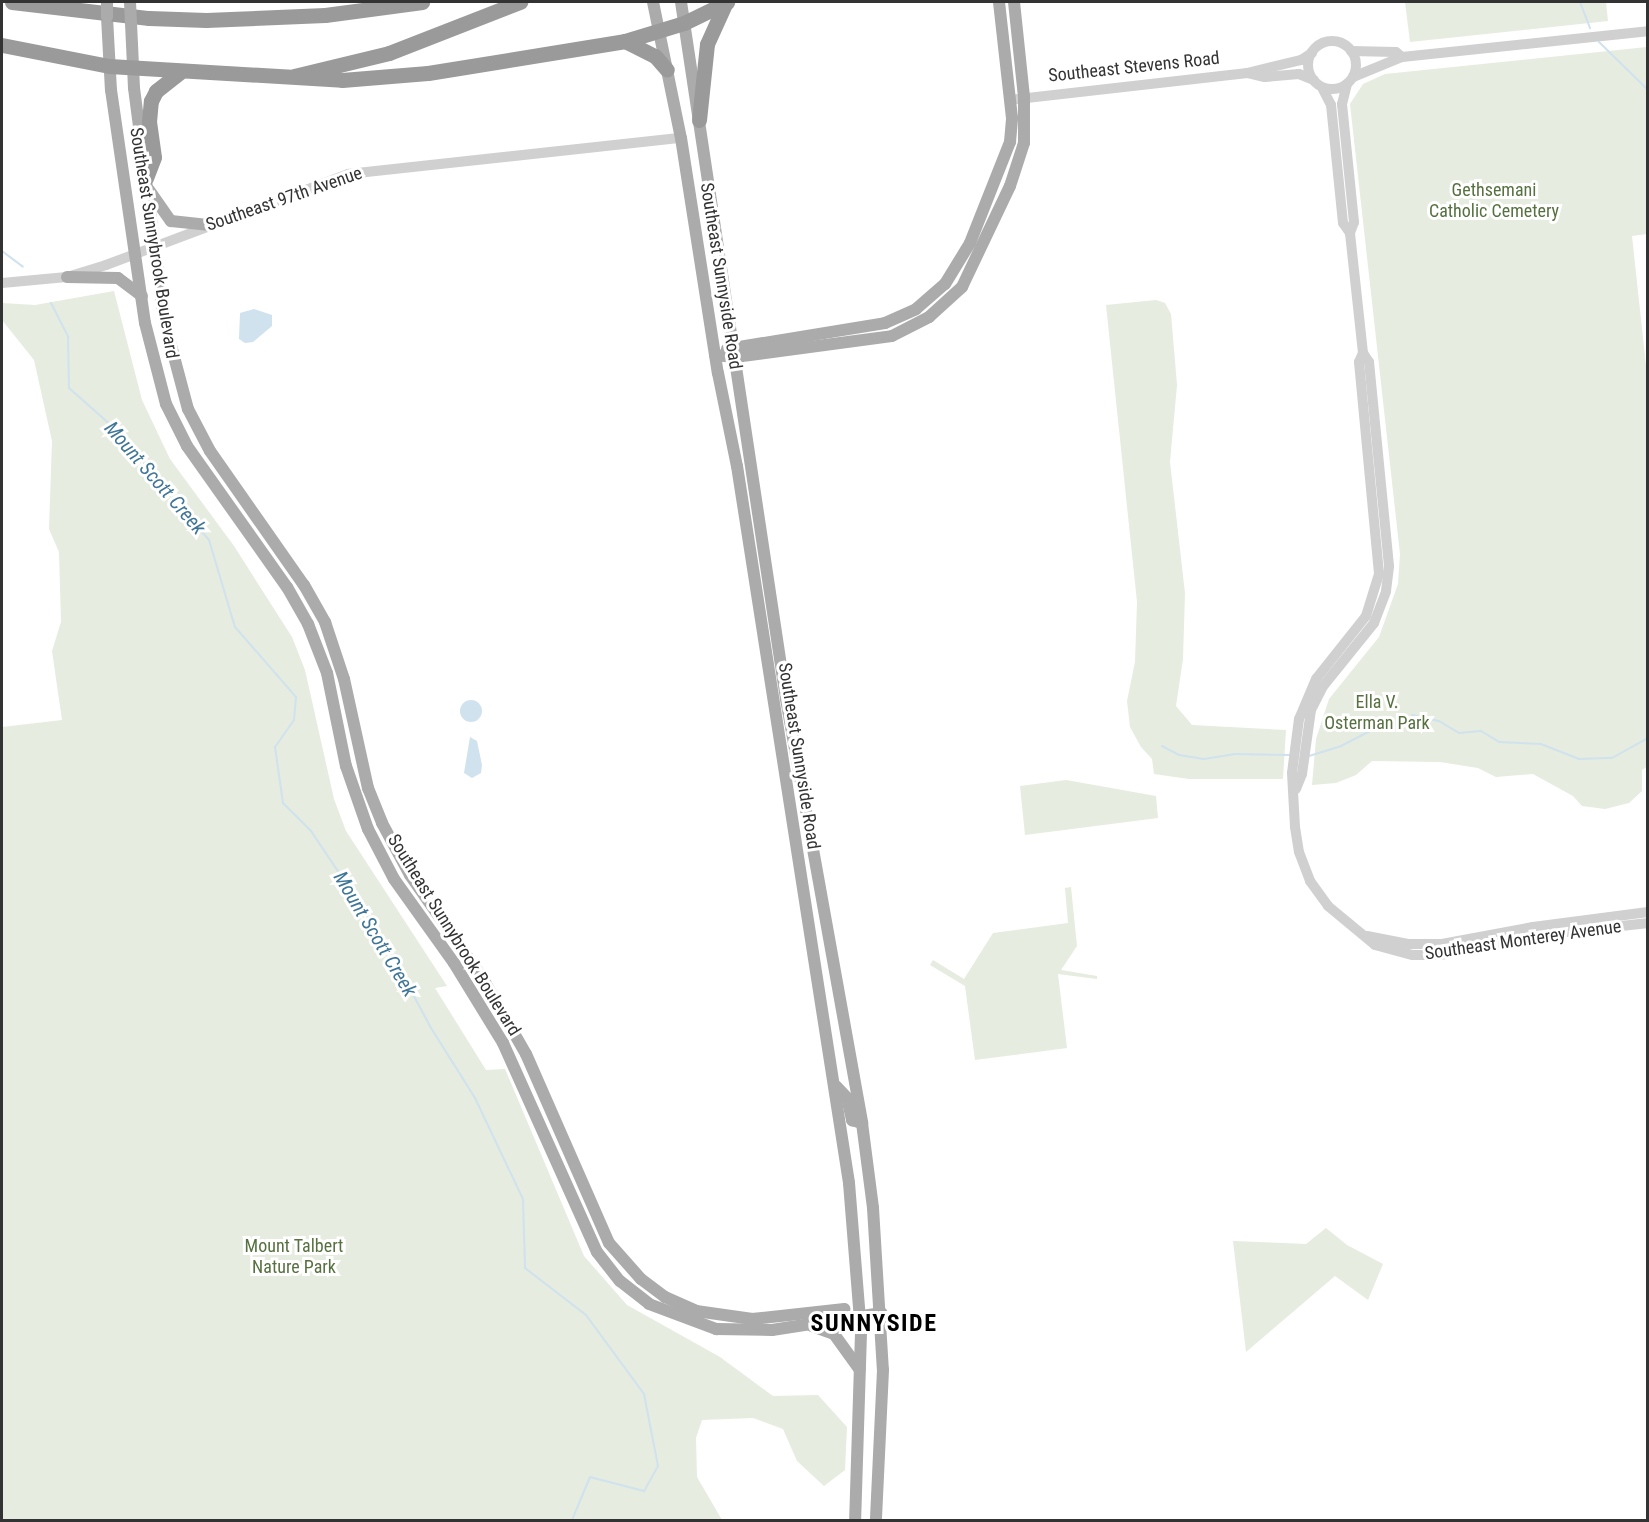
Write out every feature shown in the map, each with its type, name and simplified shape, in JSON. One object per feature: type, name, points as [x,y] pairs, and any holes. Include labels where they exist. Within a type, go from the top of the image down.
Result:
[{"type":"highway","points":[[12,2],[149,18],[206,20],[325,15],[422,2]]},
{"type":"highway","points":[[291,77],[389,52],[520,2]]},
{"type":"highway","points":[[2,45],[133,69],[291,77],[314,81],[428,73],[625,41],[684,23],[726,2]]},
{"type":"highway","points":[[699,120],[707,44],[726,2]]},
{"type":"highway","points":[[625,41],[655,56],[666,70]]},
{"type":"highway","points":[[146,182],[154,157],[149,122],[151,101],[156,91],[180,72]]},
{"type":"main road","name":"Southeast Sunnybrook Boulevard","points":[[107,2],[110,66],[150,354],[166,404],[187,446],[295,601],[317,644],[329,681],[354,795],[379,853],[486,1013],[523,1083],[586,1232],[605,1263],[628,1288],[649,1304],[682,1319],[737,1331],[812,1326],[860,1311]]},
{"type":"main road","name":"Southeast Sunnybrook Boulevard","points":[[130,2],[133,69],[169,347],[188,409],[210,451],[288,562],[325,622],[344,679],[368,788],[387,834],[410,875],[483,979],[526,1054],[600,1226],[620,1259],[641,1279],[665,1297],[696,1311],[752,1319],[882,1309]]},
{"type":"main road","name":"Southeast Sunnyside Road","points":[[653,2],[681,138],[715,355],[737,466],[783,775],[835,1085],[855,1232],[861,1372],[855,1521]]},
{"type":"main road","name":"Southeast Sunnyside Road","points":[[681,2],[786,699],[804,810],[862,1123],[882,1309],[883,1412],[876,1521]]},
{"type":"main road","points":[[715,355],[873,326],[909,314],[927,301],[960,263],[998,179],[1010,142],[1010,100],[999,2]]},
{"type":"main road","points":[[734,352],[882,339],[913,328],[946,303],[973,269],[1018,167],[1026,129],[1014,2]]},
{"type":"main road","points":[[146,182],[171,221],[208,225]]},
{"type":"main road","points":[[67,277],[118,278],[142,296]]},
{"type":"main road","points":[[226,502],[242,510],[279,562],[288,562]]},
{"type":"main road","points":[[766,667],[775,675],[779,697],[786,699]]},
{"type":"main road","points":[[783,775],[792,784],[796,807],[804,810]]},
{"type":"main road","points":[[835,1085],[847,1098],[852,1120],[862,1123]]},
{"type":"main road","points":[[812,1326],[834,1334],[861,1372]]},
{"type":"street","points":[[1402,57],[1396,52],[1352,51],[1333,41],[1318,46],[1312,53],[1308,65],[1318,84],[1335,89],[1402,57],[1647,31]]},
{"type":"street","points":[[1350,80],[1356,63],[1352,51]]},
{"type":"street","name":"Southeast Stevens Road","points":[[1010,100],[1247,73],[1301,60],[1312,53]]},
{"type":"street","name":"Southeast Stevens Road","points":[[1247,73],[1265,77],[1299,74],[1318,84]]},
{"type":"street","name":"Southeast Monterey Avenue","points":[[1350,80],[1342,104],[1354,222],[1350,233]]},
{"type":"street","name":"Southeast Monterey Avenue","points":[[1318,84],[1331,105],[1344,222],[1350,233],[1363,353],[1359,362],[1380,550],[1377,587],[1358,630],[1313,685],[1300,734],[1292,773],[1296,789],[1296,839],[1310,881],[1328,906],[1367,936],[1375,945],[1393,951],[1440,955],[1558,933],[1647,922]]},
{"type":"street","name":"Southeast 97th Avenue","points":[[2,283],[67,277],[348,174],[681,138]]},
{"type":"street","name":"Southeast Monterey Avenue","points":[[1367,936],[1409,944],[1442,944],[1533,927],[1647,912]]},
{"type":"green space","points":[[1405,2],[1606,2],[1608,21],[1410,42]]},
{"type":"green space","points":[[1647,47],[1647,234],[1632,236],[1648,384],[1648,766],[1642,770],[1642,791],[1629,803],[1605,809],[1582,806],[1573,796],[1533,774],[1496,777],[1478,768],[1440,762],[1372,761],[1356,775],[1336,783],[1312,785],[1316,739],[1329,699],[1379,637],[1398,584],[1400,554],[1350,104],[1363,84],[1385,74]]},
{"type":"green space","name":"Mount Talbert Nature Park","points":[[114,291],[142,400],[170,459],[234,546],[292,637],[305,670],[334,799],[346,831],[447,986],[435,988],[486,1070],[505,1069],[584,1256],[627,1305],[720,1357],[773,1396],[818,1395],[847,1427],[845,1470],[824,1486],[797,1461],[783,1429],[753,1418],[702,1420],[696,1438],[697,1477],[722,1520],[2,1520],[2,727],[62,720],[52,651],[61,622],[59,552],[49,529],[52,441],[34,360],[2,320],[2,303],[35,305]]},
{"type":"green space","points":[[1156,300],[1165,303],[1171,314],[1177,385],[1170,462],[1185,593],[1183,659],[1176,706],[1192,725],[1286,730],[1283,779],[1189,779],[1154,774],[1152,759],[1141,747],[1130,727],[1127,701],[1135,662],[1137,602],[1106,305]]},
{"type":"green space","points":[[1066,780],[1156,796],[1158,818],[1025,835],[1020,786]]},
{"type":"green space","points":[[1071,887],[1077,946],[1061,970],[1097,976],[1097,979],[1058,974],[1067,1048],[975,1060],[965,986],[930,965],[933,960],[964,979],[993,933],[1068,923],[1065,888]]},
{"type":"green space","points":[[1326,1228],[1347,1245],[1383,1264],[1368,1300],[1335,1276],[1246,1352],[1233,1241],[1306,1244]]},
{"type":"water","points":[[254,309],[272,315],[272,326],[253,342],[245,343],[239,339],[240,313]]},
{"type":"water","points":[[471,700],[479,703],[482,711],[479,719],[471,722],[463,719],[460,711],[463,703]]},
{"type":"water","points":[[470,737],[477,741],[482,765],[481,773],[472,778],[464,773]]},
{"type":"waterway","points":[[1580,2],[1590,28]]},
{"type":"waterway","points":[[1599,42],[1648,90]]},
{"type":"waterway","name":"Mount Scott Creek","points":[[2,251],[23,267]]},
{"type":"waterway","name":"Mount Scott Creek","points":[[51,303],[68,337],[69,388],[114,428],[209,540],[235,627],[296,697],[294,720],[275,747],[283,803],[311,831],[384,940],[431,1028],[475,1098],[523,1199],[525,1268],[586,1315],[644,1394],[658,1466],[644,1491],[590,1477],[572,1520]]},
{"type":"waterway","points":[[1412,715],[1439,721],[1459,733],[1481,731],[1499,742],[1541,744],[1579,759],[1612,758],[1648,738]]},
{"type":"waterway","points":[[1309,756],[1341,746],[1393,719]]},
{"type":"waterway","points":[[1162,746],[1179,755],[1204,759],[1234,754],[1291,755]]},
{"type":"district","name":"SUNNYSIDE","points":[[874,1324]]},
{"type":"park label","name":"Gethsemani Catholic Cemetery","points":[[1494,201]]},
{"type":"park label","name":"Ella V. Osterman Park","points":[[1377,713]]}]
